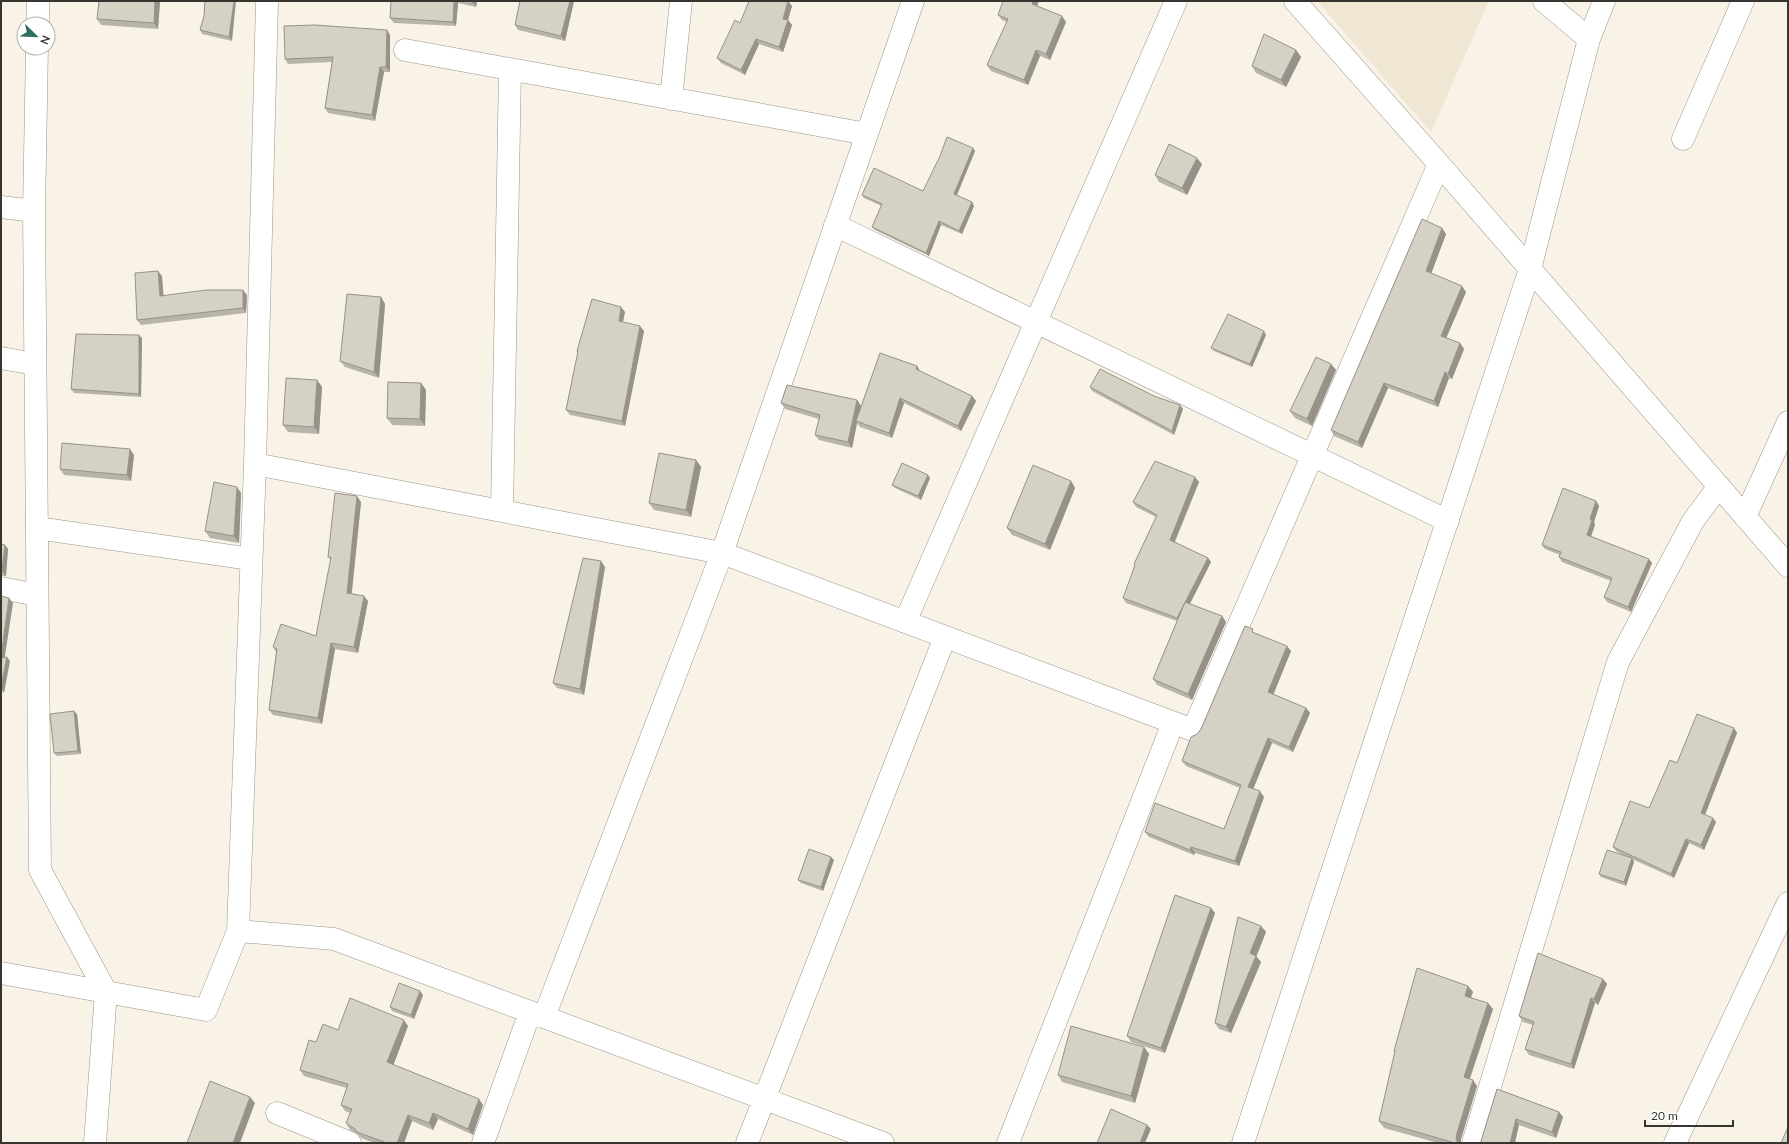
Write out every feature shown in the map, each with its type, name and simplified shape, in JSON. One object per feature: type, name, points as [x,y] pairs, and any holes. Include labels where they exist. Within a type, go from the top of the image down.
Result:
[{"type":"street","points":[[38,1],[38,16]]},
{"type":"street","points":[[1,973],[206,1010],[238,931],[255,464],[267,1]]},
{"type":"street","points":[[671,100],[681,1]]},
{"type":"street","points":[[484,1143],[537,1015],[722,553],[913,1]]},
{"type":"street","points":[[905,622],[1176,1]]},
{"type":"street","points":[[1295,1],[1439,164],[1788,566]]},
{"type":"street","points":[[1544,1],[1589,40]]},
{"type":"street","points":[[1243,1143],[1530,269],[1589,40],[1604,1]]},
{"type":"street","points":[[1683,139],[1743,1]]},
{"type":"street","points":[[405,50],[671,100],[867,134]]},
{"type":"street","points":[[38,56],[34,211],[40,870],[106,992],[95,1143]]},
{"type":"street","points":[[502,511],[510,70]]},
{"type":"street","points":[[255,464],[722,553],[1193,730],[1439,164]]},
{"type":"street","points":[[1,207],[34,211]]},
{"type":"street","points":[[836,225],[1448,521]]},
{"type":"street","points":[[1,358],[35,364]]},
{"type":"street","points":[[1745,516],[1788,422]]},
{"type":"street","points":[[1474,1143],[1618,662],[1693,521],[1719,486]]},
{"type":"street","points":[[37,528],[251,559]]},
{"type":"street","points":[[1,588],[37,595]]},
{"type":"street","points":[[747,1143],[945,637]]},
{"type":"street","points":[[1008,1143],[1173,723]]},
{"type":"street","points":[[1675,1143],[1788,903]]},
{"type":"street","points":[[238,931],[334,939],[883,1143]]},
{"type":"street","points":[[277,1113],[350,1143]]},
{"type":"shaded area","points":[[1317,1],[1489,1],[1431,132]]},
{"type":"building","points":[[99,1],[155,1],[154,23],[97,19]]},
{"type":"building","points":[[205,1],[234,1],[229,37],[200,30],[204,16]]},
{"type":"building","points":[[391,1],[454,1],[453,22],[390,18]]},
{"type":"building","points":[[520,1],[570,1],[561,36],[515,25]]},
{"type":"building","points":[[749,1],[788,1],[783,19],[788,20],[779,47],[756,39],[741,70],[717,58],[735,20],[740,23]]},
{"type":"building","points":[[1003,1],[1033,1],[1032,4],[1062,16],[1046,54],[1036,50],[1024,80],[987,65],[1008,19],[998,15]]},
{"type":"building","points":[[315,25],[387,30],[386,67],[380,67],[372,115],[325,108],[333,57],[285,59],[284,26]]},
{"type":"building","points":[[1264,34],[1296,50],[1281,80],[1252,66]]},
{"type":"building","points":[[947,137],[973,148],[954,194],[972,202],[959,231],[939,221],[926,253],[872,227],[882,204],[862,195],[874,168],[923,191],[940,156]]},
{"type":"building","points":[[1169,144],[1197,158],[1182,188],[1155,175]]},
{"type":"building","points":[[1422,219],[1442,228],[1426,271],[1462,286],[1441,336],[1460,343],[1448,374],[1445,372],[1434,401],[1384,383],[1358,442],[1331,430]]},
{"type":"building","points":[[158,271],[160,296],[206,290],[243,290],[243,308],[137,320],[135,273]]},
{"type":"building","points":[[347,294],[381,297],[374,372],[340,361]]},
{"type":"building","points":[[592,299],[621,307],[619,321],[640,326],[622,421],[566,410],[577,351]]},
{"type":"building","points":[[1228,314],[1264,331],[1250,364],[1211,348]]},
{"type":"building","points":[[76,334],[139,335],[139,394],[71,389]]},
{"type":"building","points":[[880,353],[917,366],[916,369],[972,396],[958,426],[900,398],[889,433],[856,421]]},
{"type":"building","points":[[1316,357],[1331,364],[1307,419],[1290,411]]},
{"type":"building","points":[[1100,369],[1154,396],[1180,405],[1172,431],[1090,387]]},
{"type":"building","points":[[286,378],[317,380],[314,427],[283,425]]},
{"type":"building","points":[[388,382],[421,383],[420,419],[387,418]]},
{"type":"building","points":[[787,385],[857,400],[848,442],[815,435],[820,415],[781,403]]},
{"type":"building","points":[[62,443],[130,449],[127,475],[60,469]]},
{"type":"building","points":[[659,453],[696,460],[686,510],[649,503]]},
{"type":"building","points":[[1155,461],[1195,477],[1170,540],[1208,558],[1177,618],[1123,598],[1135,565],[1134,564],[1157,515],[1133,502]]},
{"type":"building","points":[[902,463],[928,475],[918,496],[892,485]]},
{"type":"building","points":[[1033,465],[1071,481],[1045,544],[1007,528]]},
{"type":"building","points":[[214,482],[237,487],[234,536],[205,531]]},
{"type":"building","points":[[1563,488],[1596,501],[1587,535],[1649,559],[1628,607],[1604,597],[1612,578],[1559,557],[1561,552],[1542,545]]},
{"type":"building","points":[[335,493],[357,496],[347,593],[364,596],[354,647],[331,643],[318,718],[269,710],[277,649],[273,647],[281,624],[316,636],[331,557],[328,557]]},
{"type":"building","points":[[1,544],[5,545],[2,571],[1,571]]},
{"type":"building","points":[[583,558],[601,561],[580,689],[553,683]]},
{"type":"building","points":[[1,596],[9,598],[1,656]]},
{"type":"building","points":[[1185,602],[1222,616],[1188,694],[1153,679]]},
{"type":"building","points":[[1245,626],[1253,629],[1252,632],[1287,646],[1268,692],[1306,708],[1289,747],[1268,738],[1248,787],[1260,791],[1235,861],[1191,847],[1190,850],[1145,832],[1155,803],[1224,829],[1241,785],[1182,761],[1191,737],[1197,734],[1201,729]]},
{"type":"building","points":[[7,657],[1,686],[1,658]]},
{"type":"building","points":[[74,711],[78,751],[54,753],[50,714]]},
{"type":"building","points":[[1697,714],[1734,728],[1701,813],[1713,818],[1701,845],[1686,839],[1671,874],[1613,847],[1630,801],[1649,808],[1670,760],[1677,763]]},
{"type":"building","points":[[809,849],[831,857],[821,887],[798,880]]},
{"type":"building","points":[[1607,850],[1632,858],[1624,882],[1599,874]]},
{"type":"building","points":[[1175,895],[1211,908],[1161,1048],[1127,1036]]},
{"type":"building","points":[[1238,917],[1261,926],[1250,953],[1256,956],[1226,1027],[1215,1023]]},
{"type":"building","points":[[1538,953],[1603,979],[1594,999],[1591,998],[1571,1064],[1525,1049],[1534,1022],[1519,1016]]},
{"type":"building","points":[[1417,968],[1468,986],[1465,996],[1488,1003],[1464,1077],[1473,1080],[1457,1133],[1456,1139],[1458,1143],[1379,1121],[1394,1051]]},
{"type":"building","points":[[399,983],[420,991],[411,1015],[390,1007]]},
{"type":"building","points":[[350,998],[404,1020],[387,1062],[479,1099],[468,1129],[433,1113],[429,1123],[408,1115],[397,1143],[387,1143],[357,1132],[346,1123],[352,1109],[341,1105],[348,1084],[300,1070],[309,1040],[316,1042],[323,1024],[338,1030]]},
{"type":"building","points":[[1071,1026],[1144,1047],[1131,1096],[1058,1075]]},
{"type":"building","points":[[210,1081],[250,1097],[233,1143],[187,1143]]},
{"type":"building","points":[[1497,1089],[1559,1112],[1552,1132],[1516,1119],[1510,1143],[1480,1143]]},
{"type":"building","points":[[1111,1109],[1147,1125],[1140,1143],[1097,1143]]},
{"type":"building","points":[[1788,1127],[1788,1143],[1781,1143]]}]
